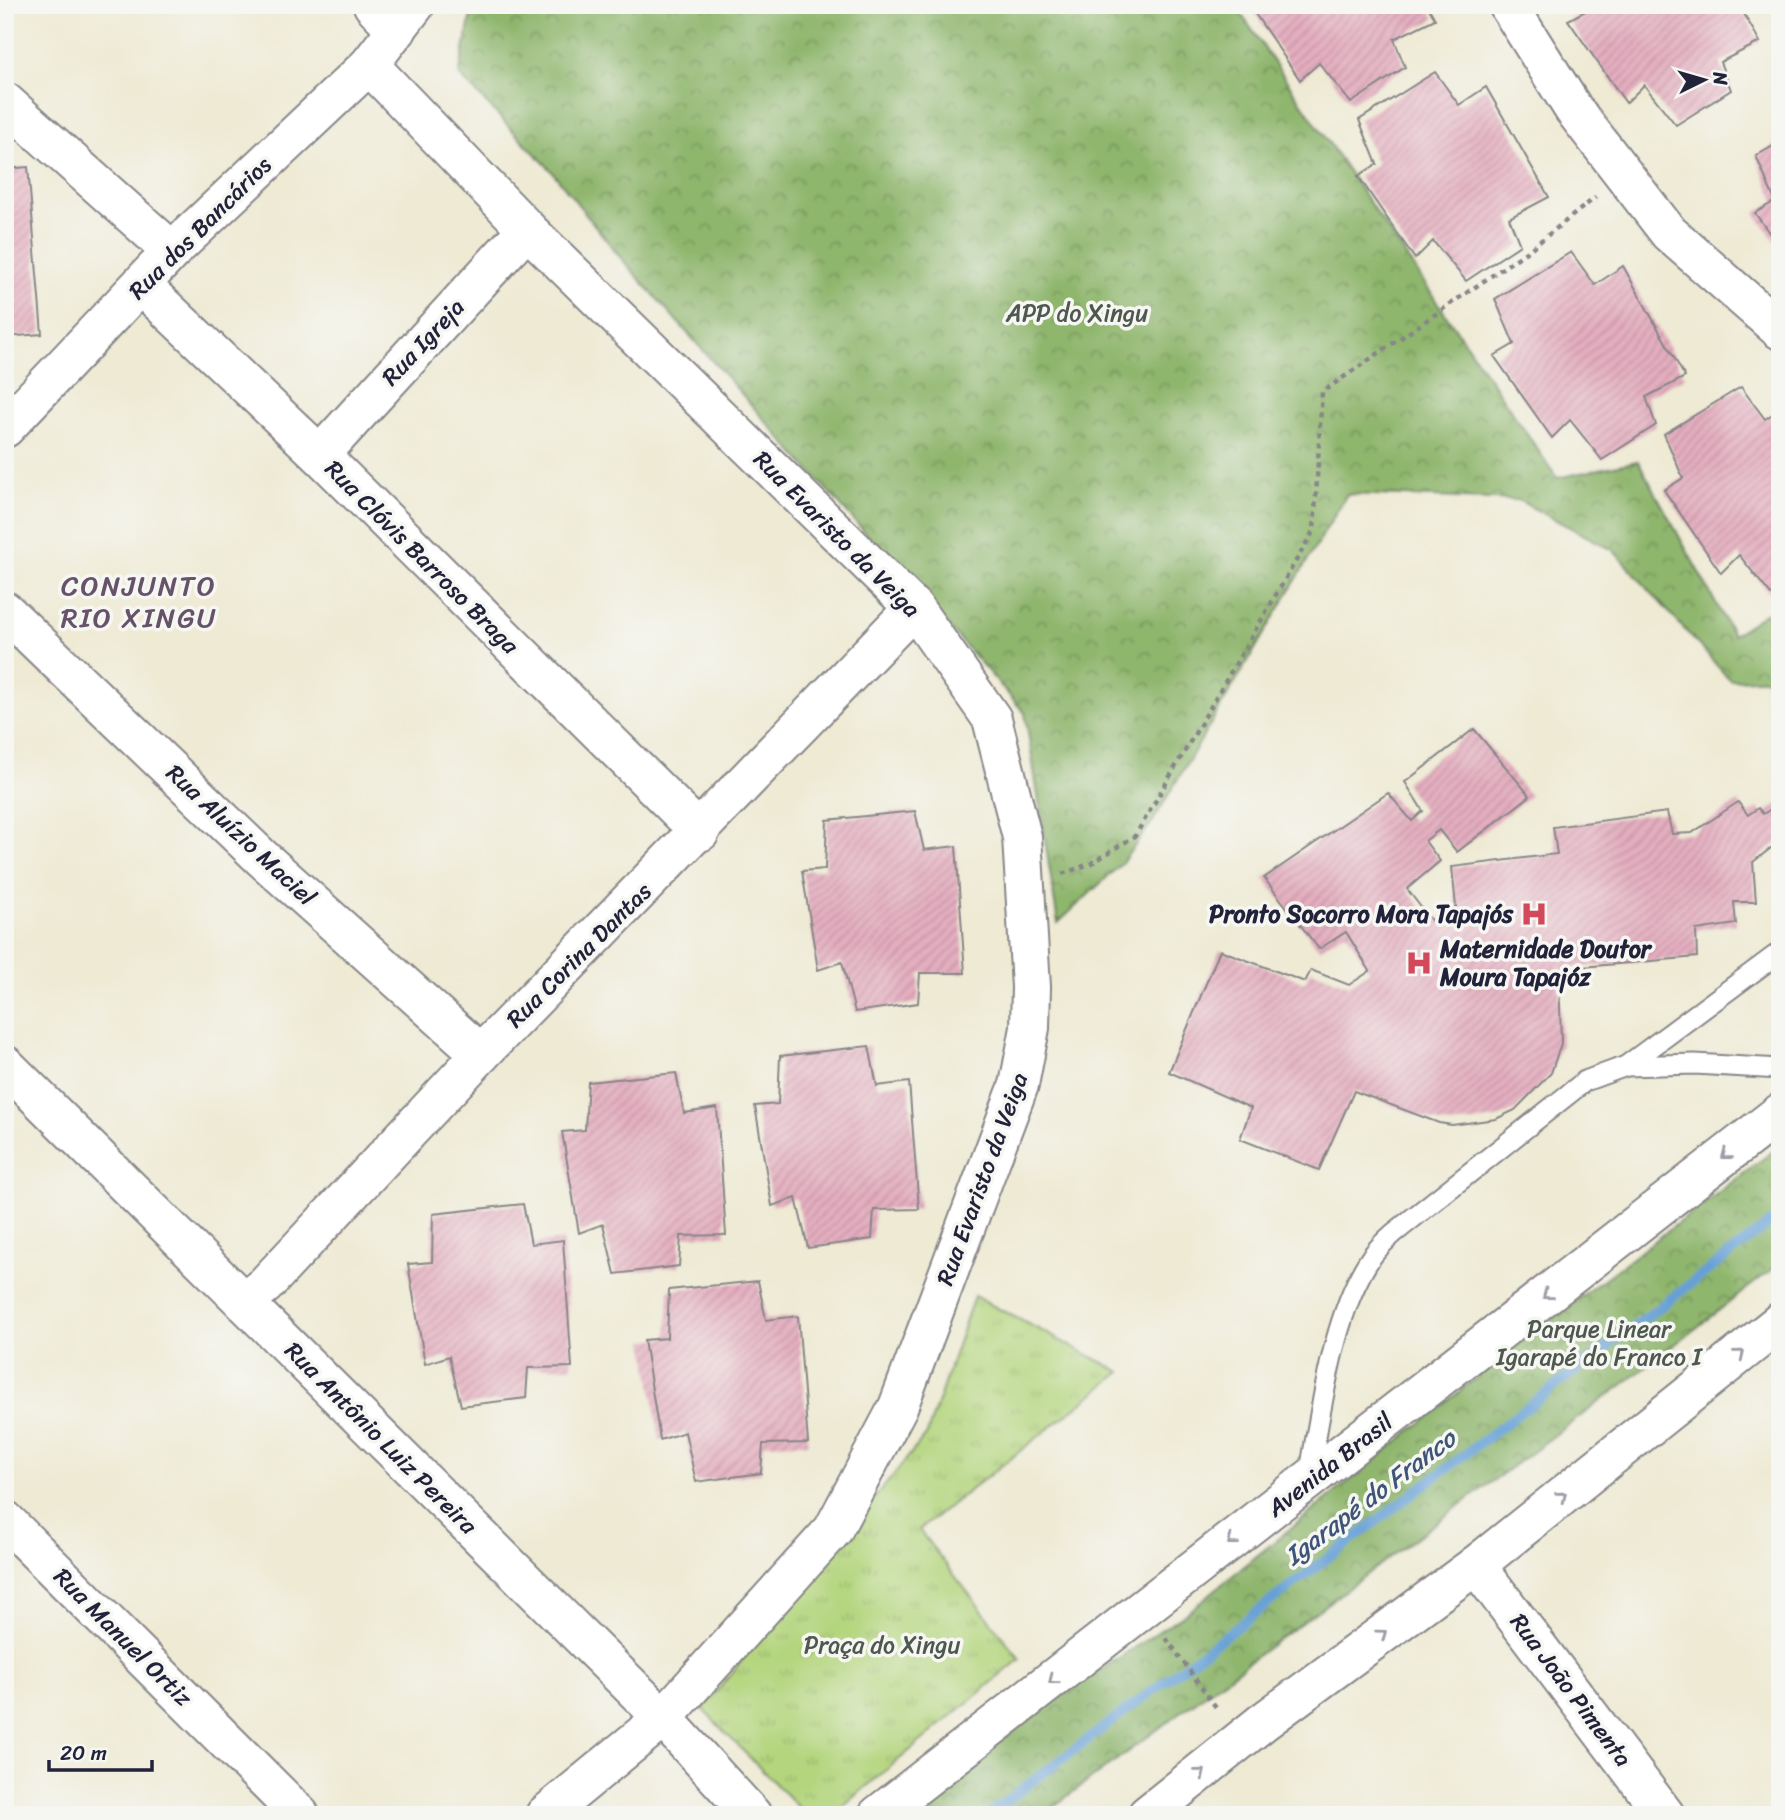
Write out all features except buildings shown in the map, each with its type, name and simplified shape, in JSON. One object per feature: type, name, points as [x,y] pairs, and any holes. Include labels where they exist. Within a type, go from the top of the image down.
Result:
[{"type":"main road","points":[[1508,5],[1574,110],[1669,233],[1780,330]]},
{"type":"main road","name":"Rua dos Bancários","points":[[5,428],[172,251],[369,65],[395,13]]},
{"type":"main road","name":"Rua Evaristo da Veiga","points":[[369,65],[527,229],[914,608],[992,719],[1022,837],[1030,1028],[1019,1085],[898,1407],[833,1530],[663,1718],[545,1815]]},
{"type":"main road","points":[[5,102],[172,251]]},
{"type":"main road","name":"Rua Igreja","points":[[320,455],[527,229]]},
{"type":"main road","name":"Rua Clóvis Barroso Braga","points":[[141,285],[320,455],[700,832]]},
{"type":"main road","name":"Rua Corina Dantas","points":[[244,1302],[265,1285],[481,1054],[700,832],[914,608]]},
{"type":"main road","name":"Rua Aluízio Maciel","points":[[5,611],[262,858],[481,1054]]},
{"type":"main road","name":"Rua Antônio Luiz Pereira","points":[[5,1065],[663,1718],[752,1815]]},
{"type":"main road","name":"Avenida Brasil","points":[[878,1815],[1780,1113]]},
{"type":"main road","points":[[1166,1809],[1263,1722],[1476,1564],[1780,1322]]},
{"type":"main road","name":"Rua Manuel Ortiz","points":[[5,1520],[300,1815]]},
{"type":"main road","name":"Rua João Pimenta","points":[[1476,1564],[1665,1815]]},
{"type":"lane","points":[[1308,1482],[1328,1376],[1355,1290],[1371,1257],[1394,1233],[1585,1081],[1626,1066],[1780,952]]},
{"type":"lane","points":[[1626,1066],[1695,1064],[1780,1069]]},
{"type":"path","points":[[1025,888],[1091,863],[1135,836],[1314,530],[1322,392],[1529,250],[1624,175]]},
{"type":"path","points":[[1165,1638],[1219,1712]]},
{"type":"green space","name":"APP do Xingu","points":[[473,5],[1235,5],[1557,478],[1638,461],[1733,635],[1780,604],[1780,678],[1730,680],[1613,550],[1518,500],[1347,494],[1153,821],[1121,864],[1058,923],[1025,713],[620,257],[550,169],[459,75]]},
{"type":"green space","name":"Parque Linear Igarapé do Franco I","points":[[1780,1146],[1780,1263],[1629,1380],[1042,1815],[903,1815],[1041,1710],[1189,1611],[1514,1347]]},
{"type":"green space","name":"Praça do Xingu","points":[[974,1296],[1121,1372],[919,1530],[1020,1659],[832,1815],[806,1815],[702,1709],[927,1434]]},
{"type":"waterway","name":"Igarapé do Franco","points":[[988,1815],[1780,1216]]},
{"type":"place","name":"Pronto Socorro Mora Tapajós","points":[[1534,914]]},
{"type":"place","name":"Maternidade Doutor Moura Tapajóz","points":[[1419,963]]},
{"type":"district","name":"CONJUNTO RIO XINGU","points":[[139,601]]}]
